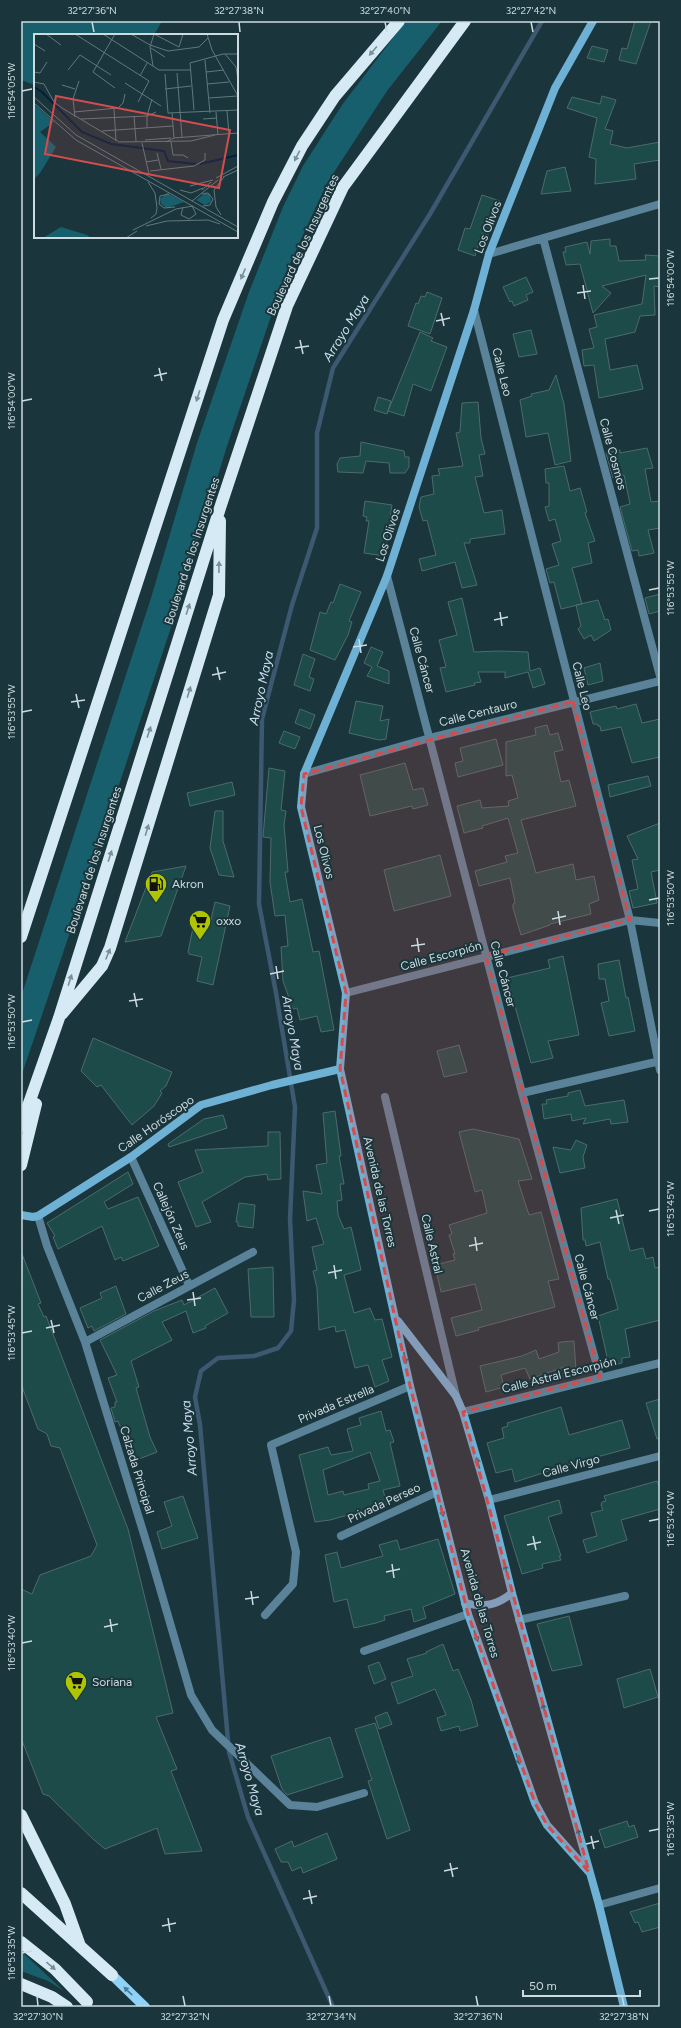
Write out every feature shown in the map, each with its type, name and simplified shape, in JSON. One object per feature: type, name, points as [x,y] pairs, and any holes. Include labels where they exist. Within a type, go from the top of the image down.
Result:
[{"type":"highway","points":[[21,937],[223,320],[274,202],[302,146],[335,96],[399,21]]},
{"type":"highway","name":"Boulevard de los Insurgentes","points":[[21,1126],[59,1018],[220,508],[287,306],[343,187],[465,21]]},
{"type":"highway","points":[[59,1018],[102,966],[110,948],[219,595],[220,508]]},
{"type":"highway","points":[[21,1164],[52,1037]]},
{"type":"highway","points":[[21,1815],[65,1904],[80,1946]]},
{"type":"highway","points":[[21,1893],[112,1975]]},
{"type":"highway","points":[[21,1899],[51,1921]]},
{"type":"highway","points":[[21,1942],[55,1969],[89,2005]]},
{"type":"highway","points":[[21,1984],[52,1997],[67,2007]]},
{"type":"main road","points":[[112,1975],[145,2007]]},
{"type":"street","name":"Los Olivos","points":[[340,1069],[346,993],[300,807],[304,774],[387,576],[474,310],[489,254],[555,88],[593,21]]},
{"type":"street","points":[[489,254],[660,204]]},
{"type":"street","name":"Calle Cosmos","points":[[544,238],[660,676]]},
{"type":"street","name":"Calle Leo","points":[[474,310],[630,920],[660,1070]]},
{"type":"street","name":"Calle Cáncer","points":[[387,576],[522,1093],[600,1377]]},
{"type":"street","name":"Calle Centauro","points":[[304,774],[430,738],[573,701],[660,681]]},
{"type":"street","name":"Calle Escorpión","points":[[346,993],[630,920],[660,923]]},
{"type":"street","points":[[522,1093],[659,1061]]},
{"type":"street","name":"Calle Horóscopo","points":[[38,1216],[131,1157],[202,1105],[272,1085],[340,1069]]},
{"type":"street","name":"Avenida de las Torres","points":[[340,1069],[397,1319],[410,1386],[468,1614],[532,1798],[547,1825],[589,1872]]},
{"type":"street","name":"Calle Astral","points":[[385,1097],[456,1396]]},
{"type":"street","name":"Callejón Zeus","points":[[131,1157],[189,1285]]},
{"type":"street","points":[[21,1215],[33,1217],[38,1216]]},
{"type":"street","name":"Calzada Principal","points":[[38,1216],[47,1246],[85,1342],[150,1554],[191,1695],[212,1730],[290,1805],[317,1807],[364,1793]]},
{"type":"street","name":"Calle Zeus","points":[[85,1342],[253,1252]]},
{"type":"street","name":"Avenida de las Torres","points":[[397,1319],[456,1396],[464,1412],[489,1500],[519,1620],[599,1905],[624,2007]]},
{"type":"street","name":"Calle Astral Escorpión","points":[[464,1412],[660,1363]]},
{"type":"street","name":"Privada Estrella","points":[[265,1614],[293,1584],[296,1552],[272,1445],[410,1386]]},
{"type":"street","name":"Calle Virgo","points":[[489,1500],[660,1456]]},
{"type":"street","name":"Privada Perseo","points":[[341,1536],[437,1492]]},
{"type":"street","points":[[465,1604],[489,1606],[503,1600],[512,1593]]},
{"type":"street","points":[[519,1620],[625,1596]]},
{"type":"street","points":[[364,1652],[468,1614]]},
{"type":"street","points":[[599,1905],[660,1888]]},
{"type":"highlighted area","points":[[573,701],[630,920],[486,956],[600,1377],[463,1412],[589,1872],[547,1825],[535,1803],[468,1614],[410,1386],[340,1069],[346,993],[301,807],[304,774]]},
{"type":"shaded area","points":[[21,21],[162,21],[155,34],[34,34],[34,85],[21,80]]},
{"type":"shaded area","points":[[406,21],[442,21],[387,91],[327,183],[286,272],[227,446],[178,606],[21,1077],[21,997],[151,598],[197,443],[249,292],[283,207],[303,166],[342,105]]},
{"type":"shaded area","points":[[21,1951],[64,1991],[48,1981],[21,1971]]},
{"type":"building","points":[[635,21],[651,21],[636,64],[619,60],[622,48],[627,49]]},
{"type":"building","points":[[592,46],[608,50],[604,62],[587,58]]},
{"type":"building","points":[[602,96],[616,100],[605,129],[613,131],[610,144],[627,148],[660,142],[660,160],[634,164],[636,179],[595,184],[596,159],[589,157],[597,118],[567,108],[572,97],[600,104]]},
{"type":"building","points":[[565,167],[571,191],[541,194],[547,171]]},
{"type":"building","points":[[482,195],[500,201],[488,235],[482,233],[475,256],[458,250],[465,228],[470,229]]},
{"type":"building","points":[[610,239],[610,246],[616,246],[619,261],[646,260],[645,255],[660,256],[660,287],[654,286],[655,315],[640,316],[635,332],[605,339],[610,370],[637,365],[643,389],[599,398],[594,365],[584,366],[582,350],[594,348],[589,329],[597,327],[594,315],[642,304],[646,275],[602,286],[611,293],[593,313],[580,264],[566,265],[563,252],[566,252],[565,247],[587,242],[590,254],[591,241]]},
{"type":"building","points":[[526,277],[533,292],[526,295],[528,300],[514,306],[512,301],[510,302],[503,287]]},
{"type":"building","points":[[427,292],[442,298],[430,334],[408,326],[416,303],[418,304],[421,296],[425,297]]},
{"type":"building","points":[[531,330],[537,354],[519,357],[513,334]]},
{"type":"building","points":[[420,332],[433,338],[431,341],[447,347],[431,391],[413,384],[404,416],[388,411]]},
{"type":"building","points":[[556,375],[564,404],[571,461],[555,465],[548,433],[526,437],[520,400],[532,396],[531,394],[549,390]]},
{"type":"building","points":[[378,397],[391,401],[387,414],[374,410]]},
{"type":"building","points":[[478,402],[481,438],[485,454],[479,455],[483,476],[475,477],[484,513],[502,510],[505,534],[470,539],[470,543],[464,543],[477,585],[462,588],[455,562],[422,571],[419,559],[436,555],[427,520],[423,521],[419,507],[421,497],[434,494],[432,476],[440,475],[438,469],[463,466],[456,433],[460,432],[462,403]]},
{"type":"building","points":[[361,442],[404,451],[405,457],[409,457],[409,467],[405,473],[390,473],[389,463],[366,461],[363,473],[338,472],[337,464],[340,458],[360,456]]},
{"type":"building","points":[[647,448],[653,468],[645,469],[651,502],[660,501],[660,528],[648,530],[654,553],[639,556],[638,550],[632,551],[620,507],[630,504],[624,475],[613,478],[606,453],[620,450],[620,453]]},
{"type":"building","points":[[564,466],[570,491],[580,488],[587,512],[585,513],[595,541],[588,543],[592,563],[572,568],[582,604],[561,609],[554,582],[550,583],[546,569],[559,565],[552,544],[561,541],[555,519],[549,521],[545,507],[549,506],[549,483],[546,483],[545,469]]},
{"type":"building","points":[[365,501],[392,505],[384,556],[364,553],[369,521],[366,521],[367,517],[363,516]]},
{"type":"building","points":[[340,584],[361,592],[349,621],[352,622],[348,635],[335,660],[310,650],[320,612],[326,614],[331,602],[333,603]]},
{"type":"building","points":[[660,594],[660,611],[649,614],[645,598]]},
{"type":"building","points":[[462,598],[474,652],[528,652],[530,671],[540,668],[545,684],[533,688],[528,672],[505,678],[505,672],[478,672],[481,682],[474,683],[475,685],[446,692],[440,668],[446,667],[439,640],[457,635],[448,602]]},
{"type":"building","points":[[598,600],[605,620],[608,619],[611,630],[594,641],[591,635],[584,639],[578,629],[581,626],[576,605]]},
{"type":"building","points":[[371,647],[383,652],[377,666],[389,671],[389,684],[367,676],[372,667],[364,663]]},
{"type":"building","points":[[303,654],[315,659],[309,677],[314,679],[310,691],[294,685]]},
{"type":"building","points":[[600,663],[603,681],[588,685],[584,668]]},
{"type":"building","points":[[356,701],[383,706],[380,721],[389,719],[386,739],[379,740],[349,733]]},
{"type":"building","points":[[636,704],[642,723],[660,719],[660,757],[632,763],[621,727],[601,731],[600,726],[593,724],[590,712],[616,706],[617,709]]},
{"type":"building","points":[[300,709],[315,715],[310,729],[295,723]]},
{"type":"building","points":[[547,725],[550,735],[558,733],[563,750],[554,752],[561,782],[569,780],[576,806],[521,820],[536,873],[573,864],[576,880],[594,876],[599,900],[589,904],[591,914],[550,924],[521,935],[513,908],[513,904],[515,903],[510,878],[479,886],[475,871],[507,862],[505,856],[518,853],[508,818],[482,826],[483,828],[464,833],[457,806],[480,800],[482,808],[509,806],[508,801],[518,798],[512,775],[506,776],[506,742],[536,735],[535,728]]},
{"type":"building","points":[[284,731],[300,737],[295,749],[279,743]]},
{"type":"building","points":[[496,739],[503,765],[458,777],[455,763],[463,761],[460,748]]},
{"type":"building","points":[[405,763],[413,790],[423,788],[428,805],[413,809],[412,806],[370,816],[360,775]]},
{"type":"building","points":[[269,768],[285,771],[281,810],[286,811],[284,825],[288,872],[285,872],[290,902],[302,899],[313,952],[319,951],[334,1030],[321,1032],[317,1016],[300,1020],[297,1008],[293,1009],[283,981],[281,947],[288,946],[285,915],[275,916],[270,882],[271,838],[263,837]]},
{"type":"building","points":[[648,776],[651,786],[610,797],[608,785]]},
{"type":"building","points":[[232,782],[235,795],[190,806],[187,793]]},
{"type":"building","points":[[215,811],[223,811],[223,841],[234,877],[219,875],[210,848]]},
{"type":"building","points":[[660,823],[660,870],[651,872],[657,903],[633,908],[629,891],[638,889],[632,860],[638,859],[627,836]]},
{"type":"building","points":[[440,855],[451,896],[394,911],[384,870]]},
{"type":"building","name":"Akron","points":[[186,866],[161,936],[125,942],[152,872]]},
{"type":"building","points":[[215,902],[230,906],[213,985],[197,981],[202,957],[189,954],[188,952],[195,918],[211,920]]},
{"type":"building","points":[[563,956],[579,1035],[548,1041],[553,1058],[531,1063],[507,978],[550,968],[548,960]]},
{"type":"building","points":[[619,960],[626,998],[628,997],[635,1031],[609,1036],[601,1003],[609,1001],[605,979],[599,979],[598,964]]},
{"type":"building","points":[[93,1038],[172,1072],[166,1086],[160,1091],[162,1093],[154,1106],[132,1125],[101,1085],[97,1087],[81,1071]]},
{"type":"building","points":[[459,1045],[467,1072],[444,1077],[437,1051]]},
{"type":"building","points":[[580,1090],[585,1106],[624,1100],[628,1122],[611,1124],[610,1119],[583,1124],[586,1118],[572,1121],[571,1114],[544,1119],[542,1104],[547,1104],[546,1100],[568,1096],[568,1093]]},
{"type":"building","points":[[335,1111],[341,1156],[339,1156],[344,1184],[340,1184],[342,1200],[337,1201],[338,1215],[344,1229],[351,1227],[361,1270],[344,1275],[354,1313],[370,1308],[375,1320],[382,1319],[392,1357],[382,1360],[389,1381],[375,1387],[368,1365],[355,1368],[345,1330],[336,1332],[335,1326],[319,1330],[317,1288],[313,1271],[317,1270],[312,1247],[324,1244],[316,1218],[307,1221],[303,1191],[322,1194],[316,1165],[327,1163],[323,1113]]},
{"type":"building","points":[[223,1115],[227,1128],[169,1147],[168,1144],[204,1119]]},
{"type":"building","points":[[473,1129],[519,1139],[532,1179],[518,1181],[529,1215],[541,1212],[559,1279],[548,1281],[555,1307],[478,1328],[479,1330],[456,1336],[451,1318],[482,1310],[475,1284],[441,1292],[435,1265],[455,1260],[453,1254],[455,1254],[449,1235],[452,1234],[449,1225],[487,1213],[482,1190],[475,1192],[459,1132]]},
{"type":"building","points":[[268,1132],[280,1132],[281,1179],[268,1180],[267,1174],[245,1177],[202,1202],[211,1222],[196,1227],[178,1182],[203,1172],[195,1150],[268,1146]]},
{"type":"building","points":[[576,1140],[587,1145],[583,1157],[585,1168],[560,1173],[553,1147],[571,1150]]},
{"type":"building","points":[[128,1172],[133,1184],[104,1202],[108,1209],[138,1197],[159,1246],[123,1261],[121,1257],[115,1260],[102,1226],[58,1249],[53,1237],[55,1236],[47,1223]]},
{"type":"building","points":[[617,1199],[630,1251],[643,1248],[646,1259],[653,1257],[655,1268],[660,1267],[660,1320],[625,1329],[630,1357],[622,1358],[622,1363],[609,1366],[598,1316],[618,1309],[610,1279],[608,1279],[600,1242],[586,1246],[585,1240],[583,1240],[581,1208]]},
{"type":"building","points":[[239,1203],[255,1205],[253,1228],[238,1226],[238,1222],[236,1222]]},
{"type":"building","points":[[22,1254],[41,1303],[38,1304],[44,1317],[46,1316],[128,1529],[173,1713],[156,1717],[177,1769],[171,1771],[202,1851],[165,1854],[157,1828],[105,1849],[49,1796],[43,1794],[21,1738],[21,1589],[32,1594],[40,1575],[91,1556],[97,1545],[60,1448],[51,1446],[47,1434],[38,1429],[21,1384]]},
{"type":"building","points":[[273,1267],[274,1317],[251,1317],[248,1269]]},
{"type":"building","points":[[116,1286],[126,1314],[94,1331],[92,1326],[88,1328],[80,1308],[102,1298],[100,1293]]},
{"type":"building","points":[[215,1288],[228,1313],[205,1326],[206,1328],[193,1333],[186,1311],[162,1322],[172,1340],[131,1361],[139,1387],[136,1388],[150,1437],[157,1452],[134,1461],[118,1421],[115,1422],[111,1408],[115,1407],[115,1402],[117,1402],[108,1378],[117,1375],[100,1340],[154,1311],[182,1300],[184,1305]]},
{"type":"building","points":[[574,1341],[576,1370],[565,1373],[564,1367],[530,1379],[525,1368],[501,1375],[504,1387],[486,1392],[480,1366],[522,1356],[536,1350],[539,1359],[559,1352],[558,1343]]},
{"type":"building","points":[[660,1399],[660,1438],[657,1439],[646,1403]]},
{"type":"building","points":[[561,1407],[569,1435],[622,1420],[630,1448],[549,1470],[515,1482],[512,1469],[496,1473],[487,1443],[504,1438],[502,1428],[508,1426],[507,1423]]},
{"type":"building","points":[[381,1411],[386,1431],[390,1430],[394,1442],[390,1443],[400,1486],[383,1490],[387,1504],[330,1520],[315,1522],[299,1455],[328,1447],[331,1455],[353,1451],[347,1429],[361,1425],[359,1418]],"holes":[[[370,1452],[380,1481],[368,1484],[369,1489],[344,1495],[343,1491],[328,1495],[323,1470]]]},
{"type":"building","points":[[657,1481],[660,1489],[660,1509],[621,1520],[627,1540],[587,1553],[583,1540],[597,1536],[591,1513],[603,1510],[601,1505],[602,1502],[606,1501],[604,1496]]},
{"type":"building","points":[[183,1496],[198,1538],[162,1549],[157,1532],[172,1526],[164,1502]]},
{"type":"building","points":[[559,1500],[562,1513],[548,1517],[561,1560],[542,1564],[543,1568],[522,1574],[504,1516]]},
{"type":"building","points":[[438,1539],[455,1594],[423,1607],[426,1618],[414,1622],[411,1609],[384,1616],[385,1620],[376,1623],[354,1628],[347,1599],[334,1602],[325,1555],[337,1552],[341,1568],[383,1556],[379,1545],[397,1540],[400,1550]]},
{"type":"building","points":[[569,1616],[582,1665],[552,1671],[537,1624]]},
{"type":"building","points":[[443,1644],[453,1671],[458,1669],[471,1700],[478,1726],[460,1731],[459,1726],[441,1731],[437,1718],[446,1715],[435,1689],[398,1704],[391,1683],[413,1676],[407,1659],[427,1653],[426,1652]]},
{"type":"building","points":[[379,1662],[386,1679],[374,1684],[368,1666]]},
{"type":"building","points":[[650,1669],[658,1697],[624,1708],[617,1679]]},
{"type":"building","points":[[387,1712],[392,1724],[379,1729],[375,1717]]},
{"type":"building","points":[[375,1723],[410,1830],[387,1839],[368,1781],[372,1780],[355,1729]]},
{"type":"building","points":[[330,1737],[343,1777],[287,1795],[282,1789],[271,1756]]},
{"type":"building","points":[[627,1821],[629,1827],[634,1825],[638,1837],[605,1848],[599,1830]]},
{"type":"building","points":[[327,1833],[337,1859],[303,1873],[301,1867],[292,1871],[288,1862],[281,1862],[275,1849],[292,1841],[294,1847]]},
{"type":"building","points":[[660,1903],[660,1927],[642,1932],[638,1922],[635,1923],[630,1912]]},
{"type":"waterway","name":"Arroyo Maya","points":[[333,2007],[248,1817],[229,1752],[200,1425],[195,1397],[201,1371],[218,1358],[254,1356],[278,1348],[291,1331],[294,1300],[290,1219],[295,1107],[259,904],[262,719],[292,605],[317,528],[317,433],[333,368],[430,214],[542,21]]},
{"type":"place","name":"Akron","points":[[156,904]]},
{"type":"place","name":"oxxo","points":[[200,940]]},
{"type":"place","name":"Soriana","points":[[76,1702]]}]
